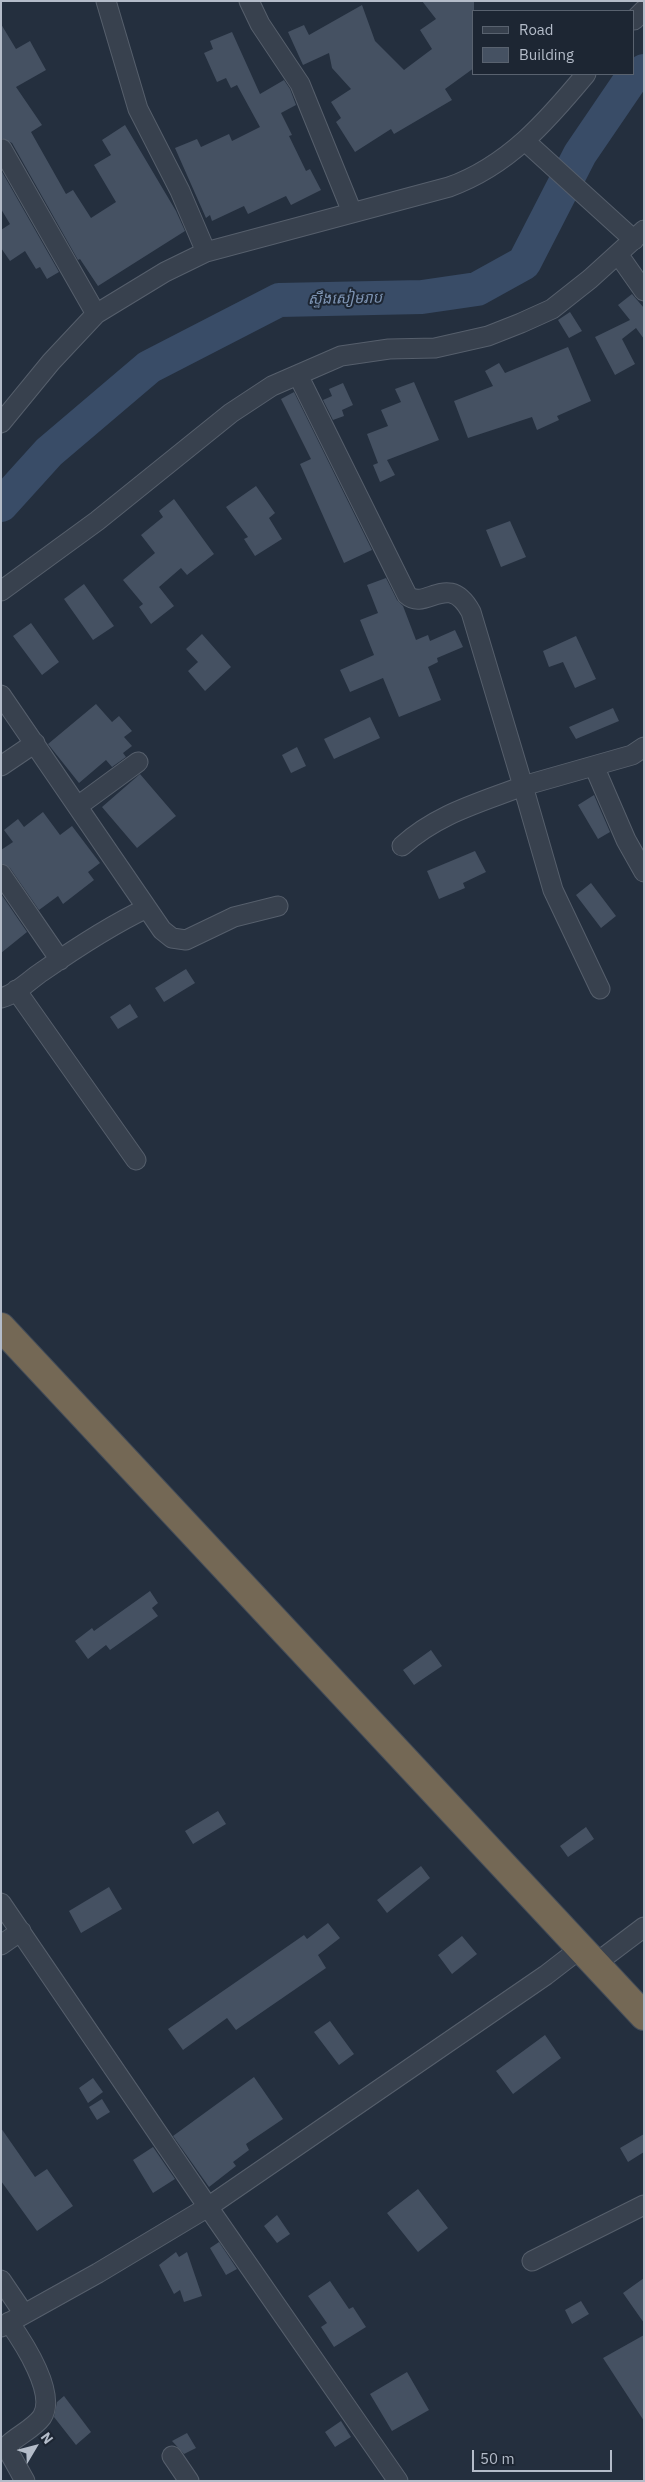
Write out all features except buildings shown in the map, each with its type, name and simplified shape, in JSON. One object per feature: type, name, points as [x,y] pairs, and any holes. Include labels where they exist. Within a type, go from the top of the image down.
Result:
[{"type":"highway","points":[[1,1327],[644,2016]]},
{"type":"street","points":[[106,1],[138,109],[180,190],[206,252]]},
{"type":"street","points":[[249,1],[260,24],[300,84],[352,212]]},
{"type":"street","points":[[635,19],[644,10]]},
{"type":"street","points":[[1,423],[51,362],[96,314],[165,272],[206,252],[463,182],[501,161],[525,141],[549,119],[585,75]]},
{"type":"street","points":[[1,591],[68,543],[231,413],[272,386],[341,356],[390,349],[435,348],[488,336],[552,308],[639,235],[601,211],[525,141]]},
{"type":"street","points":[[2,149],[96,314]]},
{"type":"street","points":[[618,254],[644,291]]},
{"type":"street","points":[[298,375],[407,594],[411,598],[417,599],[450,592],[459,595],[471,612],[554,890],[600,988]]},
{"type":"street","points":[[1,695],[162,930],[172,938],[180,941],[186,940],[234,917],[278,906]]},
{"type":"street","points":[[1,766],[34,743]]},
{"type":"street","points":[[402,846],[420,829],[440,818],[523,786],[632,755],[644,747]]},
{"type":"street","points":[[78,806],[138,762]]},
{"type":"street","points":[[594,766],[626,840],[644,872]]},
{"type":"street","points":[[1,874],[60,960]]},
{"type":"street","points":[[136,1160],[9,994],[122,920],[148,908]]},
{"type":"street","points":[[1,1903],[398,2481]]},
{"type":"street","points":[[11,2321],[208,2207],[546,1975],[644,1928]]},
{"type":"street","points":[[1,1945],[21,1932]]},
{"type":"street","points":[[532,2260],[644,2205]]},
{"type":"street","points":[[1,2280],[11,2321],[23,2343],[47,2398],[46,2410],[41,2419],[9,2444],[10,2454],[26,2481]]},
{"type":"street","points":[[172,2456],[189,2481]]},
{"type":"waterway","name":"ស្ទឹងសៀមរាប","points":[[1,505],[49,452],[149,367],[279,300],[422,297],[477,289],[524,263],[580,154],[631,79],[644,71]]}]
